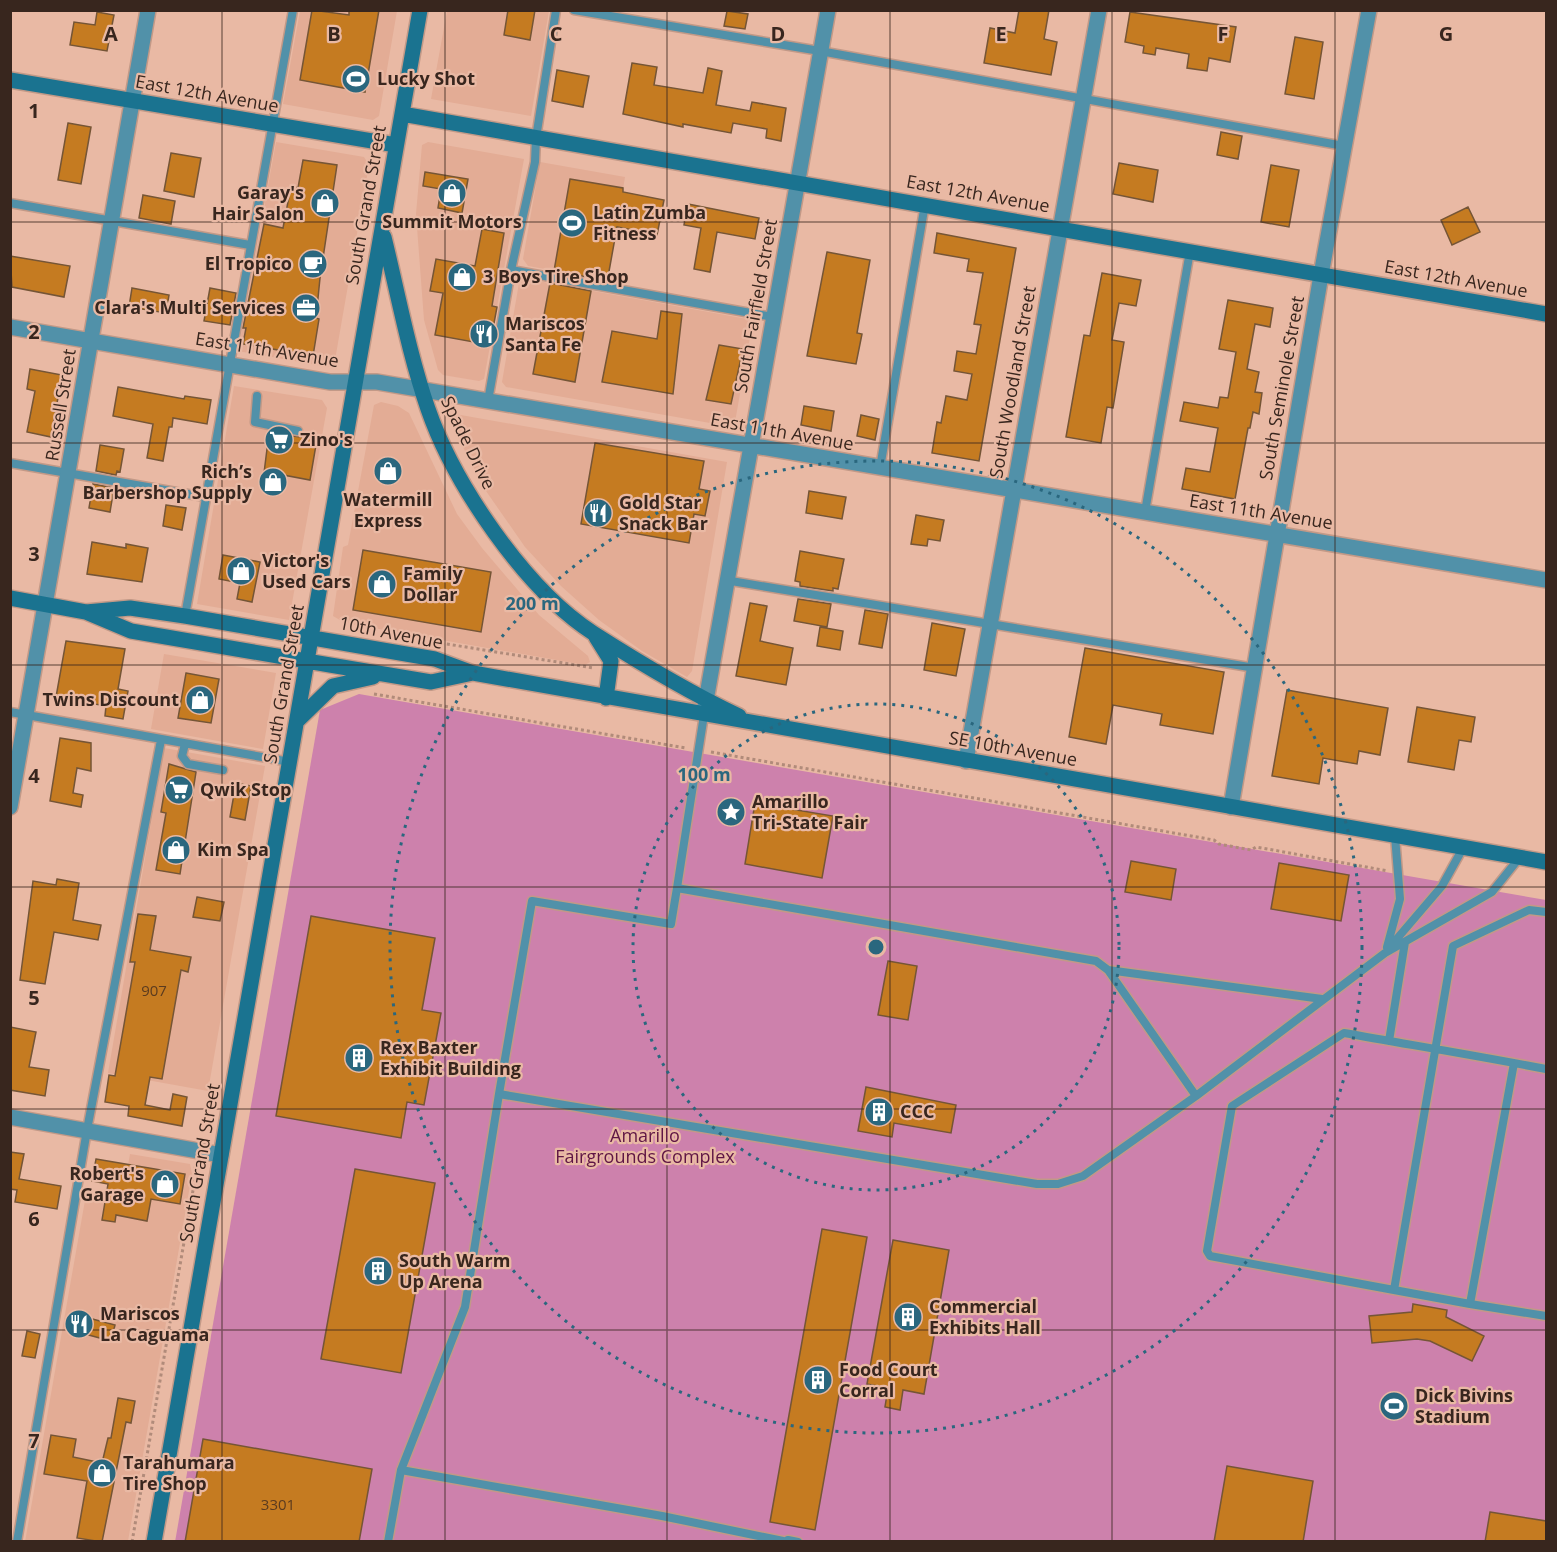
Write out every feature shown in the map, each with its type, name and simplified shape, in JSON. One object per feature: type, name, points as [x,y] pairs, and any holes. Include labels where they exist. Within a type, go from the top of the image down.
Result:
[{"type":"main road","name":"South Grand Street","points":[[154,1542],[420,10]]},
{"type":"main road","name":"East 12th Avenue","points":[[10,80],[396,145]]},
{"type":"main road","name":"East 12th Avenue","points":[[402,114],[1546,314]]},
{"type":"main road","name":"Spade Drive","points":[[382,230],[422,390],[446,452],[483,516],[540,586],[592,632],[705,708],[755,724]]},
{"type":"main road","name":"10th Avenue","points":[[10,598],[86,612],[131,631],[308,662],[431,682],[473,674]]},
{"type":"main road","name":"10th Avenue","points":[[86,612],[130,608],[184,616],[435,659],[473,674]]},
{"type":"main road","name":"Spade Drive","points":[[592,632],[611,661],[606,698]]},
{"type":"main road","points":[[473,674],[606,698],[705,708]]},
{"type":"main road","points":[[298,720],[333,686],[359,678],[390,675]]},
{"type":"main road","name":"SE 10th Avenue","points":[[755,724],[1546,862]]},
{"type":"street","name":"Russell Street","points":[[10,807],[70,474],[148,10]]},
{"type":"street","name":"South Fairfield Street","points":[[705,708],[725,580],[828,10]]},
{"type":"street","name":"South Woodland Street","points":[[966,761],[1099,10]]},
{"type":"street","name":"South Seminole Street","points":[[1231,807],[1321,275],[1369,10]]},
{"type":"street","name":"East 11th Avenue","points":[[10,327],[330,382],[377,382],[1546,580]]},
{"type":"street","points":[[10,1117],[221,1155]]},
{"type":"lane","points":[[184,616],[293,10]]},
{"type":"lane","points":[[488,401],[511,270],[536,162],[536,138],[556,10]]},
{"type":"lane","points":[[574,10],[820,51],[1344,146]]},
{"type":"lane","points":[[10,203],[250,245]]},
{"type":"lane","points":[[879,468],[925,204]]},
{"type":"lane","points":[[1145,512],[1190,251]]},
{"type":"lane","points":[[511,270],[773,317]]},
{"type":"lane","points":[[257,396],[255,422],[298,431]]},
{"type":"lane","points":[[10,463],[205,497]]},
{"type":"lane","points":[[725,580],[1255,668]]},
{"type":"lane","points":[[388,1542],[401,1470],[465,1307],[532,901],[671,924],[705,708]]},
{"type":"lane","points":[[10,712],[290,762]]},
{"type":"lane","points":[[17,1542],[87,1130],[160,740]]},
{"type":"lane","points":[[184,744],[183,760],[223,770]]},
{"type":"lane","points":[[1385,953],[1400,899],[1395,836]]},
{"type":"lane","points":[[1385,953],[1442,886],[1463,848]]},
{"type":"lane","points":[[499,1094],[1037,1184],[1058,1184],[1083,1176],[1196,1096],[1385,953],[1492,892],[1520,857]]},
{"type":"lane","points":[[677,888],[1096,961],[1108,970],[1196,1096]]},
{"type":"lane","points":[[1394,1290],[1437,1050],[1453,946],[1529,910],[1546,912]]},
{"type":"lane","points":[[1389,1041],[1405,942]]},
{"type":"lane","points":[[1108,970],[1322,999]]},
{"type":"lane","points":[[1546,1069],[1344,1033],[1232,1106],[1207,1251],[1210,1256],[1546,1316]]},
{"type":"lane","points":[[1470,1304],[1514,1063]]},
{"type":"lane","points":[[401,1470],[791,1541]]},
{"type":"path","points":[[428,640],[599,669]]},
{"type":"path","points":[[364,692],[1214,840],[1219,844],[1251,850],[1256,847],[1373,868],[1388,872],[1391,878]]},
{"type":"path","points":[[132,1542],[196,1173],[195,1166]]},
{"type":"shaded area","points":[[300,11],[397,11],[379,116],[373,120],[283,104]]},
{"type":"shaded area","points":[[447,11],[549,11],[531,116],[431,99]]},
{"type":"shaded area","points":[[276,142],[364,157],[369,165],[335,360],[328,367],[238,351]]},
{"type":"shaded area","points":[[428,142],[524,159],[484,379],[479,381],[443,375],[438,370],[424,320],[416,214],[422,145]]},
{"type":"shaded area","points":[[540,162],[625,177],[608,280],[528,266],[523,259]]},
{"type":"shaded area","points":[[527,279],[753,320],[735,422],[727,426],[506,387],[502,382],[519,283]]},
{"type":"shaded area","points":[[234,386],[322,400],[327,408],[289,620],[197,604]]},
{"type":"shaded area","points":[[381,402],[398,406],[409,413],[457,514],[482,548],[539,615],[588,656],[590,662],[585,665],[345,623],[333,616],[343,547],[348,545],[374,405]]},
{"type":"shaded area","points":[[455,414],[727,462],[692,671],[687,677],[642,651],[599,620],[561,586],[525,547],[486,491],[468,457],[448,416]]},
{"type":"shaded area","points":[[164,654],[276,673],[263,749],[151,729]]},
{"type":"shaded area","points":[[164,748],[265,766],[208,1091],[108,1073]]},
{"type":"shaded area","points":[[130,1154],[190,1164],[192,1174],[128,1541],[25,1542],[87,1189],[123,1195]]},
{"type":"green space","name":"Amarillo Fairgrounds Complex","points":[[359,694],[1546,900],[1546,1541],[175,1542],[320,710]]},
{"type":"building","points":[[312,10],[349,15],[349,10],[379,10],[365,92],[300,80]]},
{"type":"building","points":[[508,10],[535,10],[530,40],[504,35]]},
{"type":"building","points":[[1019,10],[1049,10],[1044,39],[1057,42],[1051,75],[984,63],[990,28],[1015,33]]},
{"type":"building","points":[[727,11],[748,14],[745,29],[724,26]]},
{"type":"building","points":[[97,12],[114,15],[107,51],[70,45],[74,22],[95,25]]},
{"type":"building","points":[[1130,12],[1236,27],[1230,62],[1209,58],[1207,71],[1187,68],[1189,54],[1156,48],[1155,55],[1143,53],[1144,46],[1125,42]]},
{"type":"building","points":[[1295,37],[1323,42],[1314,99],[1285,94]]},
{"type":"building","points":[[632,63],[657,67],[654,85],[703,93],[708,68],[722,71],[716,105],[750,111],[752,102],[786,108],[781,141],[766,138],[767,129],[733,123],[731,133],[683,124],[683,127],[623,114]]},
{"type":"building","points":[[557,70],[589,76],[583,107],[552,101]]},
{"type":"building","points":[[68,123],[91,127],[81,184],[58,180]]},
{"type":"building","points":[[1221,132],[1242,136],[1238,159],[1217,155]]},
{"type":"building","points":[[171,153],[201,158],[194,197],[164,191]]},
{"type":"building","points":[[303,160],[337,165],[320,278],[316,318],[319,319],[313,356],[243,344],[246,328],[243,328],[264,224],[283,228],[291,186],[298,188]]},
{"type":"building","points":[[1119,163],[1158,170],[1153,202],[1113,194]]},
{"type":"building","points":[[1271,165],[1299,170],[1289,227],[1261,222]]},
{"type":"building","points":[[425,172],[468,179],[462,213],[438,208],[441,189],[423,186]]},
{"type":"building","points":[[570,179],[623,188],[623,192],[664,200],[657,235],[617,227],[608,277],[594,274],[593,278],[554,271]]},
{"type":"building","points":[[143,195],[175,201],[171,224],[139,218]]},
{"type":"building","points":[[688,204],[759,218],[755,239],[717,232],[710,272],[694,269],[701,228],[684,225]]},
{"type":"building","points":[[1468,207],[1480,232],[1452,245],[1441,220]]},
{"type":"building","points":[[482,229],[504,233],[492,306],[497,307],[490,345],[435,335],[443,293],[430,291],[436,259],[475,266]]},
{"type":"building","points":[[937,233],[1016,248],[979,461],[932,453],[937,422],[941,423],[946,396],[967,400],[972,374],[954,371],[957,351],[976,354],[981,325],[974,324],[983,273],[967,271],[969,259],[934,253]]},
{"type":"building","points":[[827,252],[870,260],[857,333],[862,334],[856,364],[807,356]]},
{"type":"building","points":[[10,256],[70,266],[64,297],[12,287]]},
{"type":"building","points":[[1102,273],[1141,280],[1136,306],[1119,303],[1112,340],[1124,342],[1113,408],[1107,407],[1101,443],[1066,437],[1084,335],[1090,336]]},
{"type":"building","points":[[550,283],[591,291],[575,382],[533,374]]},
{"type":"building","points":[[132,288],[169,295],[166,313],[129,307]]},
{"type":"building","points":[[210,288],[236,293],[230,325],[204,321]]},
{"type":"building","points":[[1228,300],[1273,308],[1270,327],[1255,324],[1247,369],[1259,372],[1255,392],[1262,393],[1259,414],[1253,412],[1250,428],[1248,428],[1235,499],[1182,489],[1186,468],[1210,472],[1218,428],[1180,421],[1184,402],[1218,408],[1220,397],[1228,398],[1236,352],[1219,349]]},
{"type":"building","points":[[661,311],[682,314],[673,394],[602,382],[612,331],[657,339]]},
{"type":"building","points":[[719,345],[743,349],[731,404],[706,400]]},
{"type":"building","points":[[30,369],[62,375],[51,437],[27,432],[35,391],[27,389]]},
{"type":"building","points":[[118,387],[184,399],[185,396],[211,400],[207,424],[173,418],[172,427],[169,427],[163,461],[147,458],[153,424],[113,416]]},
{"type":"building","points":[[804,406],[834,411],[831,431],[801,425]]},
{"type":"building","points":[[861,415],[879,419],[875,440],[857,436]]},
{"type":"building","points":[[269,433],[317,439],[310,480],[283,475],[281,491],[262,489]]},
{"type":"building","points":[[595,443],[704,461],[699,489],[710,491],[705,516],[694,514],[689,543],[581,524]]},
{"type":"building","points":[[100,445],[124,449],[120,472],[117,471],[116,475],[96,471]]},
{"type":"building","points":[[93,484],[114,488],[110,512],[89,508]]},
{"type":"building","points":[[809,491],[846,497],[842,519],[806,513]]},
{"type":"building","points":[[166,505],[186,508],[182,530],[163,526]]},
{"type":"building","points":[[916,515],[944,520],[940,541],[928,539],[927,546],[911,544]]},
{"type":"building","points":[[92,542],[126,548],[126,544],[148,548],[142,582],[87,574]]},
{"type":"building","points":[[363,550],[491,572],[481,632],[353,610]]},
{"type":"building","points":[[800,551],[844,559],[838,589],[833,588],[833,591],[800,586],[800,582],[795,581]]},
{"type":"building","points":[[223,555],[260,562],[252,602],[237,599],[240,583],[219,579]]},
{"type":"building","points":[[798,599],[831,604],[827,627],[794,621]]},
{"type":"building","points":[[750,603],[767,606],[760,641],[793,648],[786,685],[736,676]]},
{"type":"building","points":[[865,610],[888,614],[882,648],[859,644]]},
{"type":"building","points":[[932,623],[965,629],[956,676],[924,670]]},
{"type":"building","points":[[820,627],[843,631],[840,650],[817,646]]},
{"type":"building","points":[[66,641],[125,649],[118,689],[128,691],[123,719],[105,716],[106,706],[56,697]]},
{"type":"building","points":[[1085,648],[1224,672],[1213,734],[1160,725],[1162,714],[1113,705],[1106,744],[1069,737]]},
{"type":"building","points":[[186,673],[219,679],[211,723],[178,718]]},
{"type":"building","points":[[1287,690],[1388,708],[1380,755],[1359,751],[1357,764],[1323,758],[1319,784],[1272,776]]},
{"type":"building","points":[[1417,707],[1475,717],[1471,742],[1459,740],[1454,770],[1408,762]]},
{"type":"building","points":[[60,738],[91,743],[91,771],[77,768],[73,793],[83,795],[81,807],[50,801]]},
{"type":"building","points":[[169,764],[196,772],[180,874],[156,870],[166,813],[161,812]]},
{"type":"building","points":[[236,783],[251,786],[245,820],[230,817]]},
{"type":"building","points":[[755,803],[833,816],[822,878],[745,864]]},
{"type":"building","points":[[1131,861],[1176,869],[1171,900],[1125,892]]},
{"type":"building","points":[[1279,863],[1349,875],[1341,921],[1271,909]]},
{"type":"building","points":[[57,879],[79,883],[73,920],[101,925],[98,940],[54,932],[45,984],[20,980],[33,881],[56,885]]},
{"type":"building","points":[[197,897],[224,902],[220,921],[193,917]]},
{"type":"building","points":[[138,914],[156,916],[150,950],[191,957],[188,972],[181,970],[162,1079],[150,1077],[145,1105],[170,1110],[173,1094],[187,1097],[182,1126],[128,1116],[129,1106],[105,1102],[109,1075],[115,1076],[135,962],[130,962]]},
{"type":"building","name":"Rex Baxter Exhibit Building","points":[[311,916],[435,938],[422,1010],[441,1013],[424,1105],[407,1102],[401,1138],[276,1116]]},
{"type":"building","points":[[888,961],[917,966],[908,1020],[878,1015]]},
{"type":"building","points":[[10,1027],[36,1032],[29,1067],[49,1070],[45,1096],[10,1090]]},
{"type":"building","points":[[866,1087],[956,1105],[951,1133],[894,1123],[892,1137],[858,1131]]},
{"type":"building","points":[[10,1152],[24,1154],[19,1179],[61,1186],[57,1209],[15,1202],[17,1190],[10,1189]]},
{"type":"building","points":[[96,1159],[185,1174],[180,1204],[151,1199],[147,1221],[116,1215],[115,1222],[102,1220],[108,1184],[92,1181]]},
{"type":"building","name":"South Warm Up Arena","points":[[355,1169],[435,1183],[401,1373],[321,1359]]},
{"type":"building","name":"Food Court Corral","points":[[822,1229],[867,1237],[815,1530],[770,1522]]},
{"type":"building","name":"Commercial Exhibits Hall","points":[[893,1240],[949,1250],[924,1394],[903,1390],[900,1410],[885,1407],[888,1388],[867,1384]]},
{"type":"building","points":[[1413,1304],[1447,1310],[1446,1317],[1484,1336],[1472,1361],[1430,1341],[1417,1339],[1372,1343],[1369,1316],[1412,1312]]},
{"type":"building","points":[[85,1317],[115,1325],[111,1341],[81,1333]]},
{"type":"building","points":[[27,1331],[40,1334],[35,1358],[22,1356]]},
{"type":"building","points":[[118,1398],[135,1401],[131,1423],[126,1422],[102,1542],[77,1538],[87,1481],[44,1474],[51,1435],[76,1439],[73,1457],[102,1463],[108,1438],[111,1438]]},
{"type":"building","points":[[203,1439],[372,1469],[359,1542],[185,1542]]},
{"type":"building","points":[[1227,1466],[1313,1481],[1303,1542],[1214,1542]]},
{"type":"building","points":[[1490,1512],[1546,1521],[1546,1542],[1485,1542]]},
{"type":"place","name":"Lucky Shot","points":[[356,79]]},
{"type":"place","name":"Summit Motors","points":[[452,193]]},
{"type":"place","name":"Garay's Hair Salon","points":[[325,203]]},
{"type":"place","name":"Latin Zumba Fitness","points":[[572,223]]},
{"type":"place","name":"El Tropico","points":[[313,264]]},
{"type":"place","name":"3 Boys Tire Shop","points":[[462,277]]},
{"type":"place","name":"Clara's Multi Services","points":[[306,308]]},
{"type":"place","name":"Mariscos Santa Fe","points":[[484,334]]},
{"type":"place","name":"Zino's","points":[[279,440]]},
{"type":"place","name":"Watermill Express","points":[[388,471]]},
{"type":"place","name":"Rich’s Barbershop Supply","points":[[273,482]]},
{"type":"place","name":"Gold Star Snack Bar","points":[[598,513]]},
{"type":"place","name":"Victor's Used Cars","points":[[241,571]]},
{"type":"place","name":"Family Dollar","points":[[382,584]]},
{"type":"place","name":"Twins Discount","points":[[200,700]]},
{"type":"place","name":"Qwik Stop","points":[[179,790]]},
{"type":"place","name":"Amarillo Tri-State Fair","points":[[731,812]]},
{"type":"place","name":"Kim Spa","points":[[176,850]]},
{"type":"place","name":"Rex Baxter Exhibit Building","points":[[359,1058]]},
{"type":"place","name":"CCC","points":[[879,1112]]},
{"type":"place","name":"Robert's Garage","points":[[165,1184]]},
{"type":"place","name":"South Warm Up Arena","points":[[378,1271]]},
{"type":"place","name":"Commercial Exhibits Hall","points":[[908,1317]]},
{"type":"place","name":"Mariscos La Caguama","points":[[79,1324]]},
{"type":"place","name":"Food Court Corral","points":[[818,1380]]},
{"type":"place","name":"Dick Bivins Stadium","points":[[1394,1406]]},
{"type":"place","name":"Tarahumara Tire Shop","points":[[102,1473]]}]
